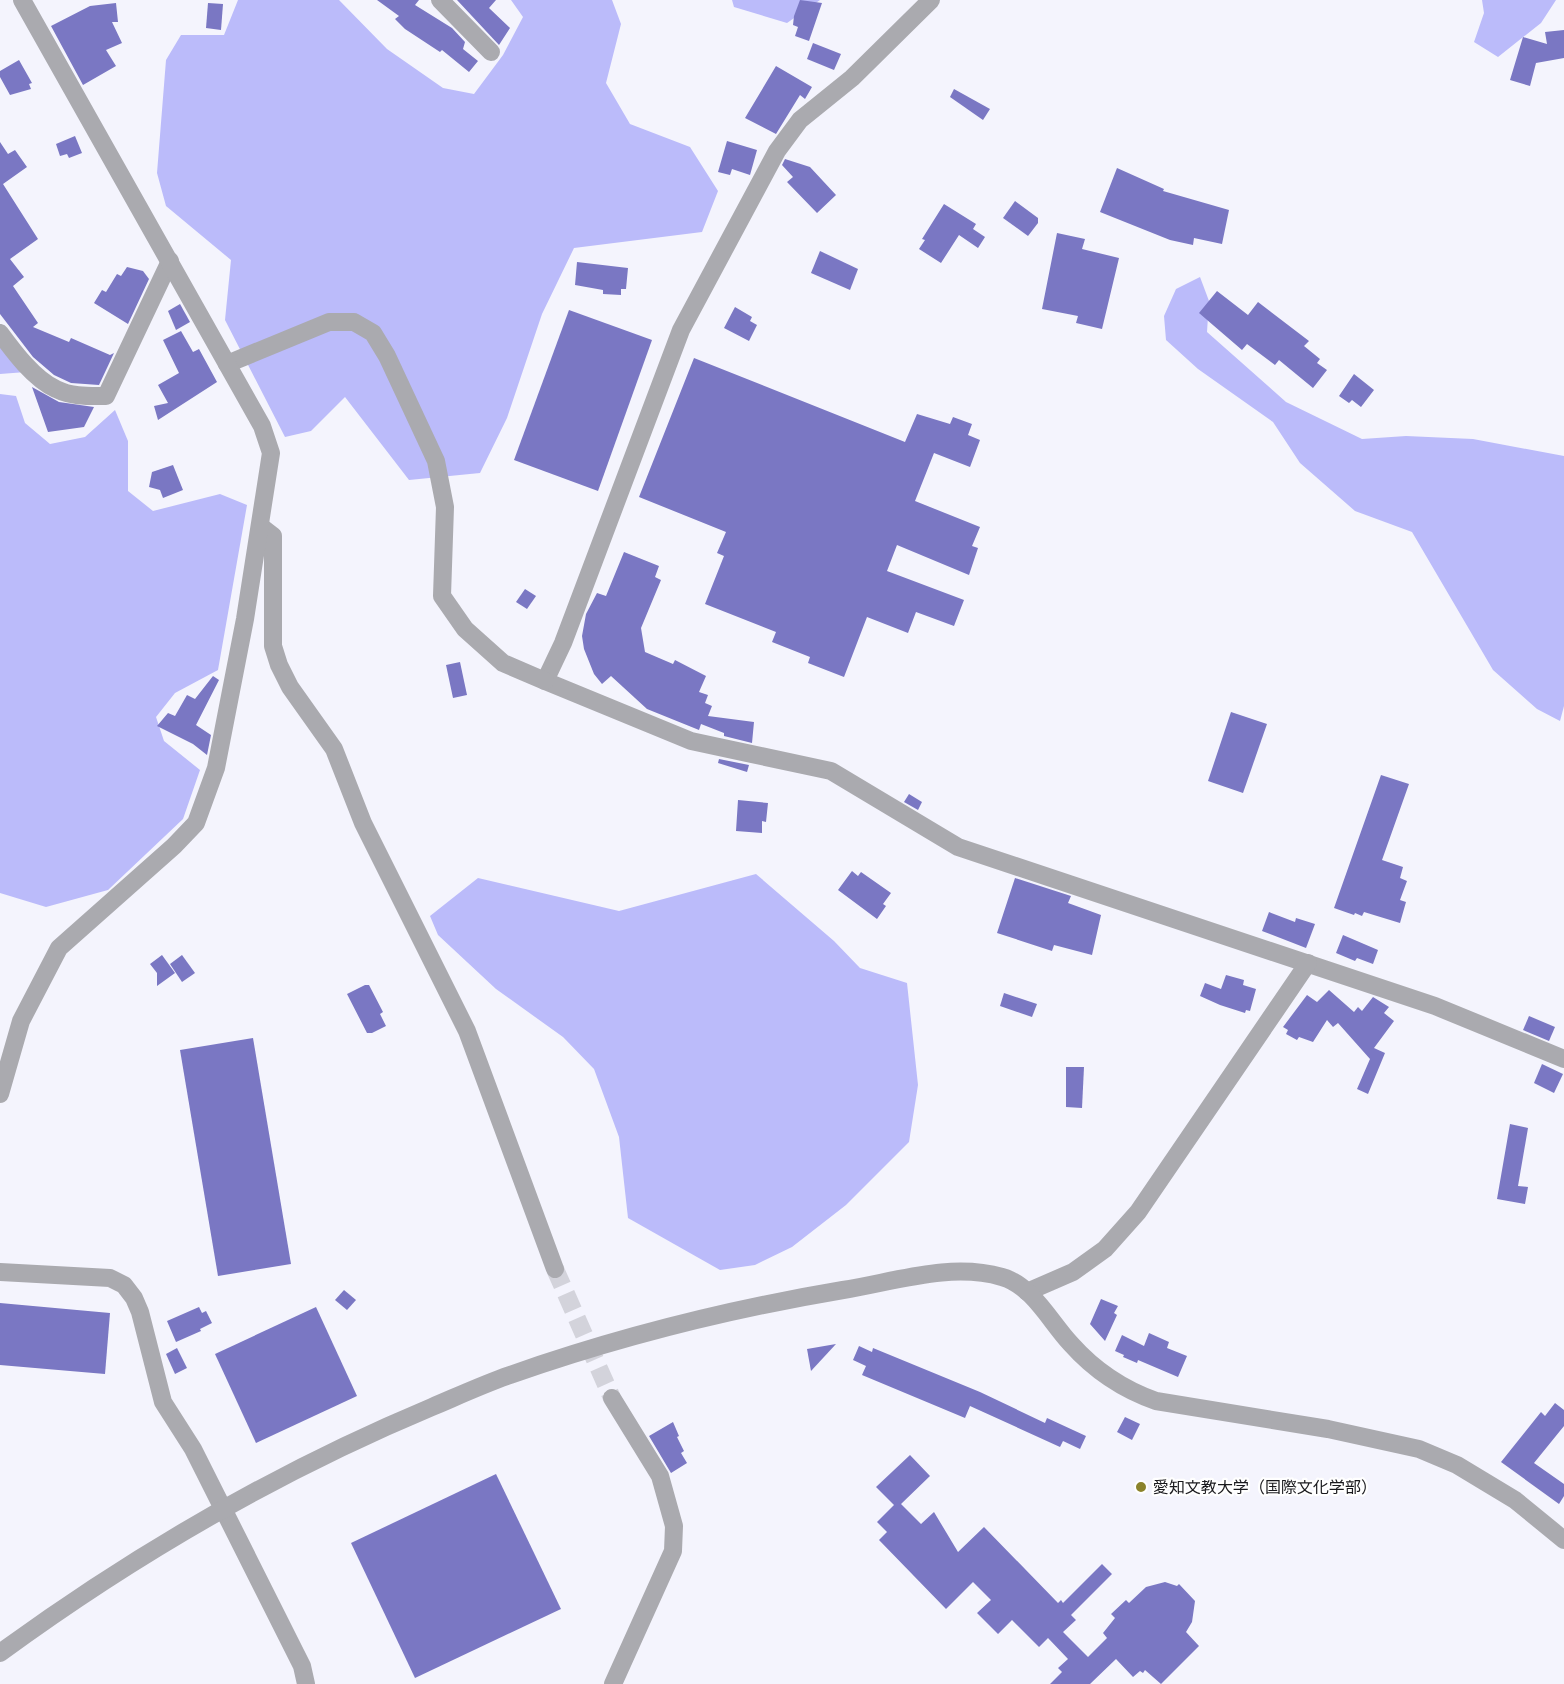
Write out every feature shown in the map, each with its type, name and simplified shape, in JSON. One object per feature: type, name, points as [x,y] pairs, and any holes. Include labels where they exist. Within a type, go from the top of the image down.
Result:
[{"type":"street","points":[[0,1094],[21,1021],[59,948],[174,846],[196,823],[216,768],[271,453],[262,426],[22,0]]},
{"type":"street","points":[[440,0],[491,52]]},
{"type":"street","points":[[546,681],[681,330],[777,152],[800,120],[852,78],[931,0]]},
{"type":"street","points":[[0,333],[34,372],[55,389],[78,396],[106,396],[170,261]]},
{"type":"street","points":[[227,364],[329,322],[354,322],[373,333],[387,356],[436,461],[445,507],[442,596],[465,629],[502,663],[691,741],[831,771],[958,847],[1435,1006],[1564,1059]]},
{"type":"street","points":[[260,526],[273,536],[273,646],[279,665],[290,687],[334,749],[363,823],[467,1031],[555,1269]]},
{"type":"street","points":[[1027,1292],[1073,1272],[1105,1250],[1138,1212],[1308,963]]},
{"type":"street","points":[[0,1653],[89,1592],[224,1507],[281,1476],[388,1426],[508,1376],[625,1339],[778,1301],[929,1273],[972,1271],[1006,1277],[1027,1292],[1072,1346],[1112,1382],[1132,1392],[1156,1401],[1328,1430],[1419,1449],[1457,1465],[1515,1500],[1564,1540]]},
{"type":"street","points":[[0,1272],[110,1278],[124,1285],[140,1312],[163,1402],[193,1449],[224,1507],[302,1666],[306,1684]]},
{"type":"street","points":[[612,1398],[660,1476],[674,1526],[673,1551],[613,1684]]},
{"type":"shaded area","points":[[238,0],[339,0],[387,49],[443,88],[474,94],[503,55],[523,17],[511,0],[612,0],[621,24],[606,83],[630,124],[690,147],[718,191],[702,232],[574,248],[542,314],[507,418],[480,473],[409,480],[345,397],[311,431],[285,437],[225,320],[231,260],[166,206],[157,173],[166,60],[181,35],[224,35]]},
{"type":"shaded area","points":[[732,0],[820,0],[787,23],[734,7]]},
{"type":"shaded area","points":[[1482,0],[1556,0],[1541,23],[1498,57],[1474,42],[1484,13]]},
{"type":"shaded area","points":[[1200,277],[1209,301],[1207,332],[1286,402],[1362,439],[1406,436],[1473,439],[1564,456],[1564,706],[1560,721],[1537,709],[1493,670],[1412,532],[1355,511],[1300,463],[1273,422],[1198,369],[1166,340],[1164,316],[1176,289]]},
{"type":"shaded area","points":[[0,343],[26,372],[0,374]]},
{"type":"shaded area","points":[[0,394],[16,396],[25,423],[50,444],[85,437],[115,410],[128,441],[128,491],[153,511],[220,494],[247,505],[218,670],[175,693],[156,717],[164,741],[200,770],[183,819],[108,890],[46,907],[0,893]]},
{"type":"shaded area","points":[[756,874],[834,941],[860,968],[907,983],[918,1085],[909,1142],[846,1205],[792,1247],[755,1265],[720,1270],[628,1218],[619,1137],[594,1069],[563,1037],[496,989],[438,935],[430,916],[478,878],[619,911]]},
{"type":"building","points":[[377,0],[419,0],[415,5],[452,28],[465,42],[463,49],[478,61],[469,72],[442,50],[440,52],[405,29],[395,19],[399,16]]},
{"type":"building","points":[[457,0],[496,0],[489,8],[510,28],[499,45]]},
{"type":"building","points":[[800,0],[822,3],[809,41],[795,36],[798,27],[793,25],[794,16]]},
{"type":"building","points":[[116,3],[118,22],[112,22],[122,43],[106,50],[116,66],[83,85],[51,26],[90,6]]},
{"type":"building","points":[[208,3],[223,4],[221,30],[206,28]]},
{"type":"building","points":[[1564,30],[1564,58],[1536,63],[1530,86],[1510,80],[1523,37],[1547,44],[1545,32]]},
{"type":"building","points":[[813,43],[841,54],[834,70],[807,59]]},
{"type":"building","points":[[19,60],[32,83],[29,84],[31,89],[10,95],[0,77],[0,71]]},
{"type":"building","points":[[776,66],[812,87],[805,99],[800,95],[776,134],[745,118]]},
{"type":"building","points":[[954,89],[990,109],[983,120],[950,97]]},
{"type":"building","points":[[75,136],[82,153],[69,158],[67,154],[60,156],[56,144]]},
{"type":"building","points":[[727,141],[757,150],[750,175],[732,169],[730,175],[718,172]]},
{"type":"building","points":[[0,142],[8,154],[15,150],[27,167],[3,184],[38,239],[10,259],[24,277],[13,286],[38,323],[33,327],[69,342],[71,338],[110,355],[114,353],[99,385],[71,383],[54,375],[33,357],[0,314]]},
{"type":"building","points":[[785,159],[810,167],[836,195],[817,213],[787,182],[793,177],[782,165]]},
{"type":"building","points":[[1117,168],[1164,189],[1163,191],[1229,210],[1222,244],[1194,238],[1193,245],[1170,240],[1100,212]]},
{"type":"building","points":[[1015,201],[1038,218],[1038,223],[1028,236],[1003,218]]},
{"type":"building","points":[[944,204],[976,224],[973,229],[985,237],[978,248],[959,235],[941,263],[919,249],[925,240],[922,239]]},
{"type":"building","points":[[1057,233],[1085,239],[1082,249],[1119,258],[1102,329],[1076,323],[1078,316],[1042,309]]},
{"type":"building","points":[[820,251],[858,269],[850,290],[811,273]]},
{"type":"building","points":[[577,262],[628,268],[626,289],[621,289],[621,295],[603,294],[603,290],[575,285]]},
{"type":"building","points":[[127,267],[143,271],[149,279],[128,324],[94,303],[102,290],[106,292],[117,274],[121,276]]},
{"type":"building","points":[[1217,291],[1248,315],[1258,302],[1309,341],[1304,346],[1320,359],[1317,363],[1327,370],[1313,388],[1279,360],[1275,365],[1247,344],[1242,350],[1199,313]]},
{"type":"building","points":[[180,304],[190,322],[176,330],[168,311]]},
{"type":"building","points":[[735,307],[752,317],[750,321],[757,325],[749,341],[724,328]]},
{"type":"building","points":[[569,310],[652,340],[598,491],[514,460]]},
{"type":"building","points":[[181,331],[193,352],[199,349],[217,382],[158,420],[154,406],[168,403],[158,385],[179,373],[163,340]]},
{"type":"building","points":[[694,358],[905,442],[917,414],[950,424],[953,417],[972,424],[968,435],[980,440],[970,467],[934,453],[915,501],[980,527],[972,546],[978,548],[969,575],[897,545],[887,571],[964,600],[954,626],[916,612],[908,633],[867,617],[844,677],[808,663],[810,657],[772,642],[776,632],[705,604],[724,556],[717,553],[726,532],[639,497]]},
{"type":"building","points":[[1354,374],[1374,390],[1361,407],[1352,400],[1349,403],[1339,396]]},
{"type":"building","points":[[32,387],[59,402],[94,407],[84,427],[48,432]]},
{"type":"building","points":[[173,465],[183,490],[163,498],[160,490],[149,487],[152,472]]},
{"type":"building","points":[[624,552],[659,566],[655,577],[661,580],[641,628],[645,652],[673,664],[675,660],[706,676],[699,692],[708,695],[705,703],[712,706],[708,716],[754,722],[752,743],[724,736],[724,733],[701,724],[699,730],[647,709],[611,676],[602,684],[594,674],[584,649],[582,636],[586,614],[597,593],[606,596]]},
{"type":"building","points":[[525,589],[536,596],[527,609],[516,602]]},
{"type":"building","points":[[460,662],[467,695],[453,698],[446,665]]},
{"type":"building","points":[[213,676],[219,680],[196,725],[211,735],[207,755],[193,744],[157,726],[168,713],[175,716],[187,695],[195,699]]},
{"type":"building","points":[[1231,712],[1267,724],[1243,793],[1208,781]]},
{"type":"building","points":[[719,759],[749,765],[747,772],[718,763]]},
{"type":"building","points":[[1381,775],[1409,784],[1382,860],[1403,867],[1400,878],[1407,881],[1400,900],[1406,902],[1400,923],[1364,912],[1362,916],[1355,913],[1354,915],[1334,908]]},
{"type":"building","points":[[909,794],[922,802],[918,810],[904,802]]},
{"type":"building","points":[[738,800],[768,803],[766,822],[762,821],[762,833],[736,831]]},
{"type":"building","points":[[852,871],[858,876],[861,872],[891,893],[883,904],[886,906],[877,919],[838,890]]},
{"type":"building","points":[[1015,878],[1071,896],[1068,903],[1101,915],[1092,955],[1054,945],[1052,951],[997,933]]},
{"type":"building","points":[[1269,912],[1295,922],[1296,918],[1315,924],[1306,948],[1262,931]]},
{"type":"building","points":[[1343,935],[1378,950],[1373,964],[1357,958],[1355,961],[1336,953]]},
{"type":"building","points":[[162,955],[175,973],[157,986],[157,973],[150,964]]},
{"type":"building","points":[[182,955],[195,973],[182,982],[170,964]]},
{"type":"building","points":[[1226,975],[1244,980],[1243,985],[1256,989],[1250,1011],[1246,1010],[1245,1013],[1200,996],[1205,983],[1221,989]]},
{"type":"building","points":[[369,985],[383,1012],[380,1014],[386,1026],[372,1033],[367,1033],[347,994]]},
{"type":"building","points":[[1329,990],[1354,1012],[1358,1007],[1362,1011],[1373,997],[1389,1007],[1384,1013],[1394,1021],[1374,1048],[1385,1053],[1368,1094],[1357,1089],[1370,1059],[1338,1023],[1333,1027],[1327,1020],[1313,1042],[1299,1037],[1297,1040],[1286,1034],[1288,1030],[1283,1027],[1307,995],[1317,1002]]},
{"type":"building","points":[[1004,993],[1037,1004],[1032,1017],[1000,1006]]},
{"type":"building","points":[[1529,1016],[1555,1027],[1549,1041],[1523,1030]]},
{"type":"building","points":[[253,1038],[291,1264],[218,1276],[180,1050]]},
{"type":"building","points":[[1542,1064],[1563,1074],[1554,1093],[1534,1083]]},
{"type":"building","points":[[1066,1067],[1084,1067],[1082,1108],[1066,1107]]},
{"type":"building","points":[[1510,1124],[1528,1128],[1518,1186],[1528,1187],[1525,1204],[1497,1199]]},
{"type":"building","points":[[344,1290],[356,1300],[347,1310],[335,1300]]},
{"type":"building","points":[[1101,1299],[1118,1306],[1114,1313],[1117,1315],[1105,1341],[1090,1324]]},
{"type":"building","points":[[0,1303],[110,1313],[105,1374],[0,1365]]},
{"type":"building","points":[[199,1307],[202,1313],[206,1311],[212,1323],[200,1329],[201,1331],[176,1342],[167,1321]]},
{"type":"building","points":[[316,1307],[357,1396],[256,1443],[215,1354]]},
{"type":"building","points":[[1149,1333],[1169,1342],[1167,1348],[1187,1356],[1178,1377],[1138,1360],[1137,1363],[1115,1351],[1122,1335],[1144,1346]]},
{"type":"building","points":[[836,1344],[811,1371],[807,1349]]},
{"type":"building","points":[[859,1346],[872,1352],[873,1348],[980,1392],[1045,1423],[1047,1418],[1086,1436],[1080,1449],[1063,1441],[1060,1447],[970,1406],[965,1418],[862,1375],[866,1366],[853,1360]]},
{"type":"building","points":[[177,1348],[187,1368],[175,1374],[166,1354]]},
{"type":"building","points":[[1555,1403],[1564,1410],[1564,1426],[1534,1463],[1564,1484],[1564,1496],[1559,1504],[1501,1462],[1541,1412],[1545,1416]]},
{"type":"building","points":[[1125,1417],[1140,1424],[1132,1440],[1117,1432]]},
{"type":"building","points":[[673,1422],[684,1451],[681,1453],[687,1463],[671,1473],[649,1436]]},
{"type":"building","points":[[910,1455],[930,1476],[901,1504],[921,1524],[934,1512],[958,1552],[984,1527],[1058,1603],[1061,1600],[1063,1603],[1102,1564],[1112,1574],[1071,1615],[1076,1620],[1063,1632],[1088,1657],[1107,1638],[1103,1633],[1115,1618],[1111,1614],[1126,1600],[1129,1603],[1146,1587],[1165,1582],[1177,1586],[1179,1584],[1195,1601],[1192,1622],[1186,1632],[1199,1646],[1161,1684],[1145,1670],[1133,1677],[1116,1659],[1090,1684],[1050,1684],[1062,1672],[1058,1668],[1068,1659],[1048,1638],[1039,1647],[1012,1620],[998,1634],[977,1613],[991,1600],[973,1582],[946,1609],[879,1540],[887,1532],[877,1522],[894,1505],[876,1487]]},
{"type":"building","points":[[496,1474],[561,1609],[415,1678],[351,1543]]},
{"type":"tunnel","points":[[555,1269],[612,1398]]},
{"type":"place","name":"愛知文教大学（国際文化学部）","points":[[1141,1487]]}]
